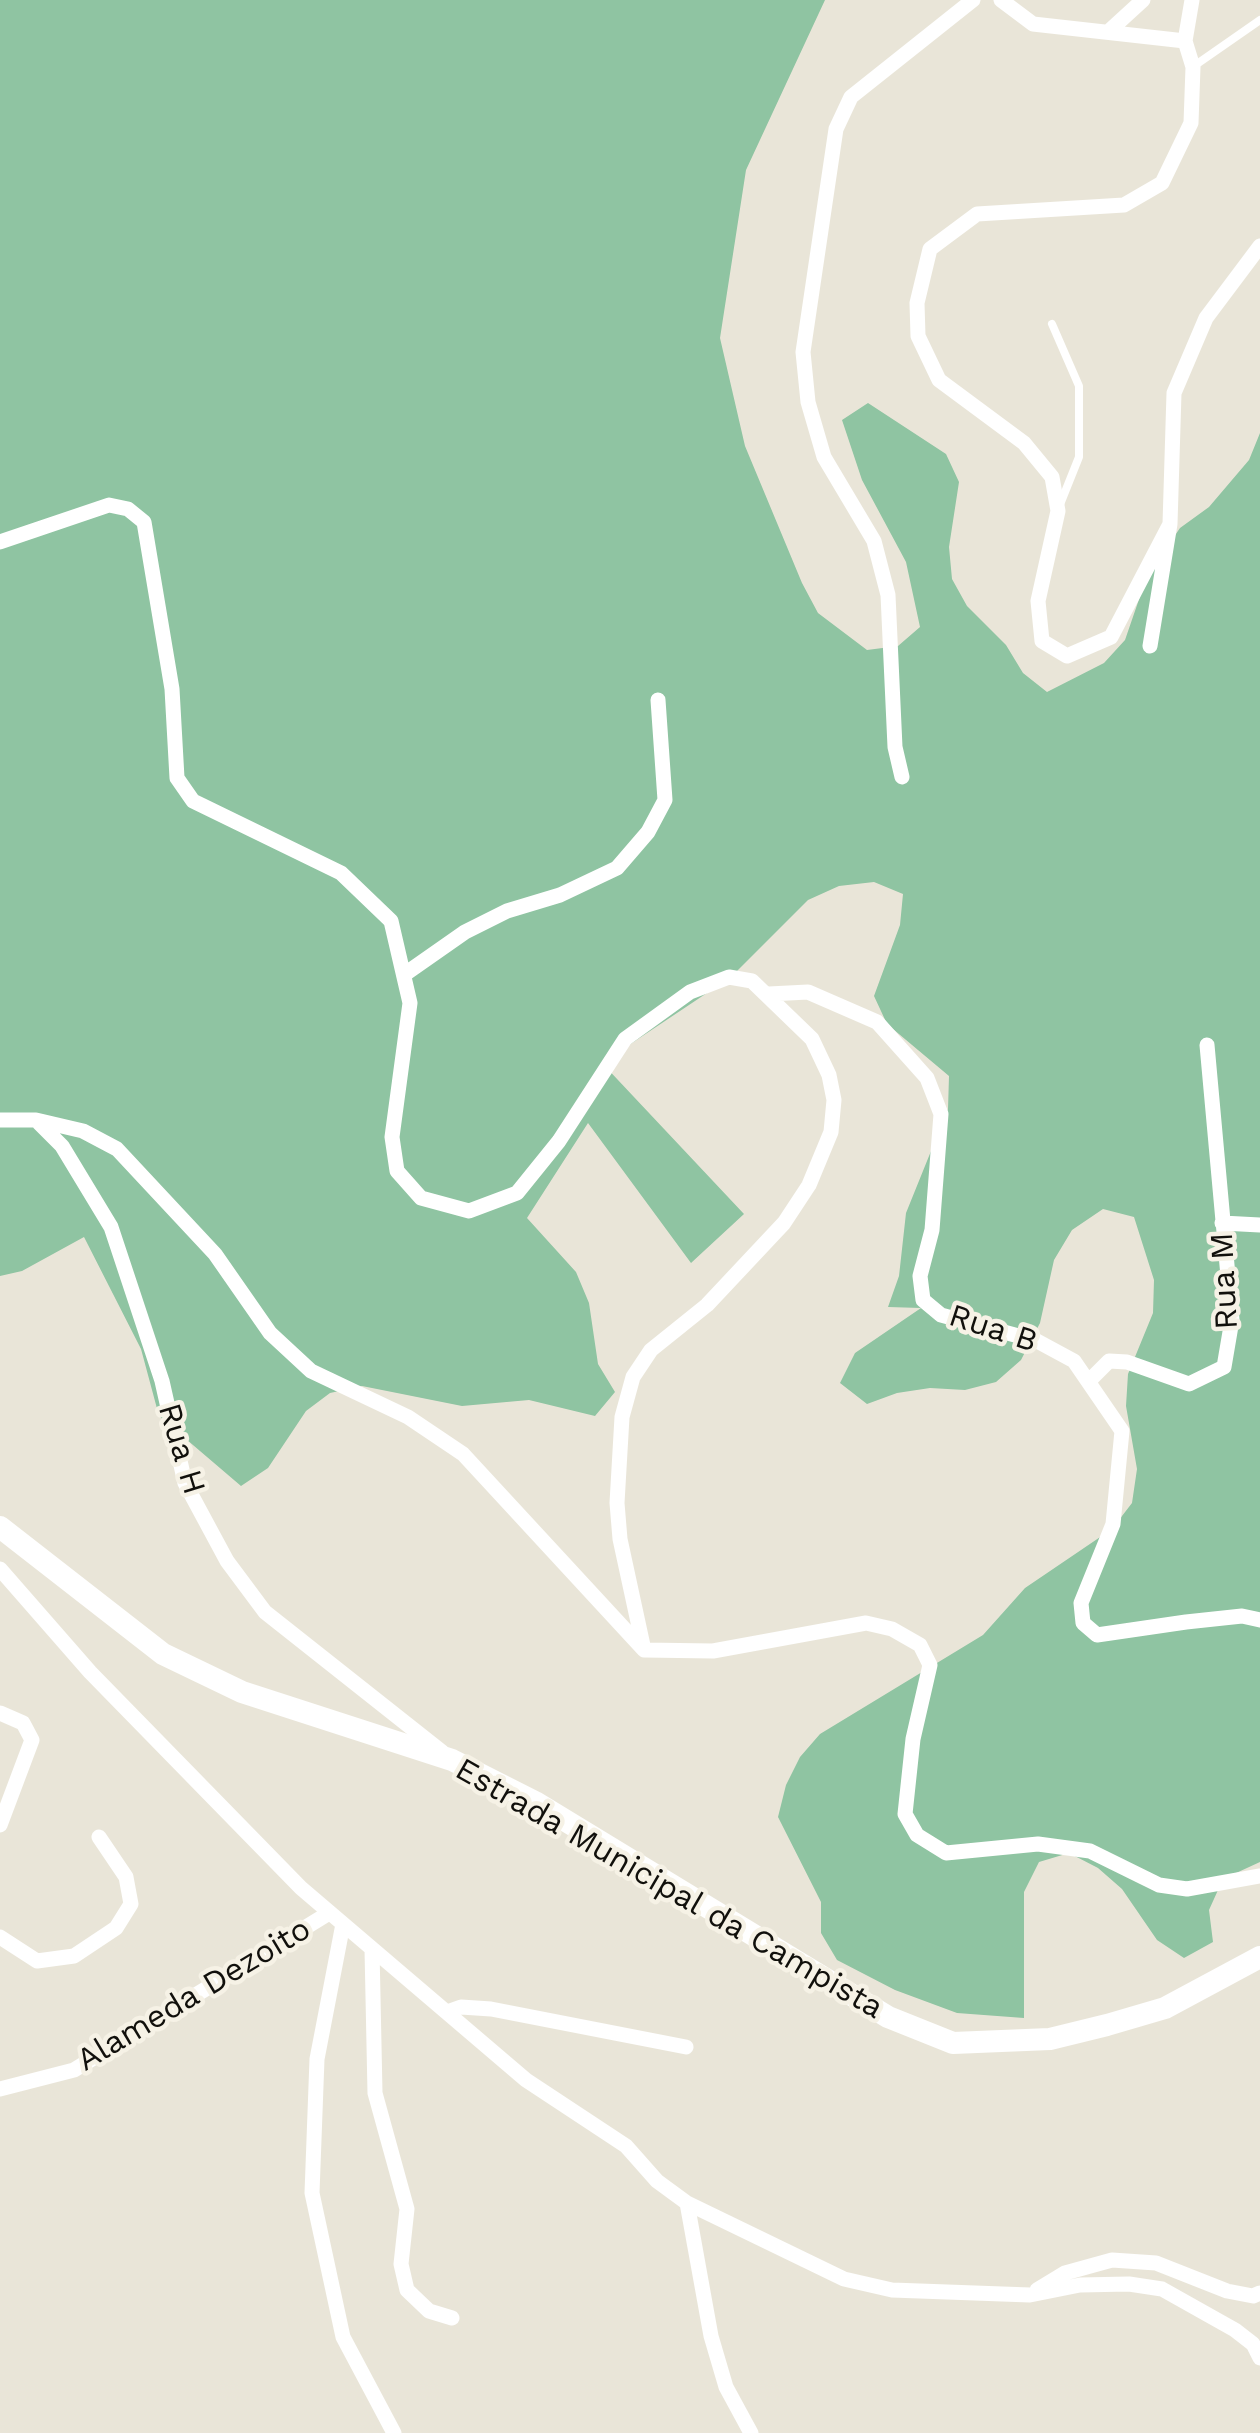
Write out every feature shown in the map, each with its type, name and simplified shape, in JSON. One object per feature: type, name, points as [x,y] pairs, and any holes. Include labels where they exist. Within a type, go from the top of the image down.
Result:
[{"type":"main road","name":"Estrada Municipal da Campista","points":[[0,1527],[163,1654],[242,1692],[452,1760],[536,1802],[888,2018],[953,2043],[1050,2039],[1107,2025],[1165,2008],[1260,1957]]},
{"type":"street","points":[[902,777],[895,747],[888,595],[874,541],[824,457],[808,402],[802,352],[836,129],[851,97],[972,0]]},
{"type":"street","points":[[1001,0],[1033,24],[1185,41]]},
{"type":"street","points":[[1108,32],[1143,0]]},
{"type":"street","points":[[1170,524],[1111,637],[1067,656],[1042,641],[1038,601],[1058,511],[1052,476],[1024,443],[939,380],[918,336],[917,304],[930,249],[977,214],[1124,205],[1162,183],[1191,123],[1193,67],[1185,41],[1192,0]]},
{"type":"street","points":[[1150,646],[1170,524],[1174,392],[1206,318],[1260,246]]},
{"type":"street","points":[[0,542],[109,504],[128,509],[144,522],[172,690],[178,778],[192,801],[341,873],[391,921],[410,1003],[392,1137],[396,1171],[421,1198],[469,1211],[518,1194],[559,1141],[625,1039],[690,992],[729,977],[752,982],[769,994],[812,1039],[829,1074],[834,1100],[831,1132],[809,1184],[784,1223],[698,1313],[651,1350],[634,1376],[622,1417],[617,1503],[626,1580],[644,1650]]},
{"type":"street","points":[[406,974],[508,911],[560,895],[618,868],[648,832],[666,800],[658,700]]},
{"type":"street","name":"Rua B","points":[[769,994],[808,992],[877,1022],[927,1078],[941,1114],[932,1230],[920,1276],[923,1300],[942,1316],[1037,1341],[1074,1361],[1122,1431],[1113,1524],[1081,1603],[1083,1623],[1097,1636],[1242,1616],[1260,1620]]},
{"type":"street","name":"Rua M","points":[[1090,1380],[1108,1361],[1128,1362],[1190,1384],[1224,1367],[1232,1320],[1207,1045]]},
{"type":"street","points":[[0,1120],[36,1120],[83,1131],[117,1149],[215,1254],[270,1334],[311,1371],[408,1416],[462,1454],[644,1650],[712,1650],[866,1623],[892,1629],[920,1645],[930,1665],[906,1788],[905,1814],[917,1834],[946,1853],[1038,1844],[1090,1851],[1159,1885],[1186,1890],[1224,1886],[1260,1876]]},
{"type":"street","name":"Rua H","points":[[36,1120],[62,1146],[111,1227],[162,1380],[186,1482],[227,1561],[265,1612],[452,1760]]},
{"type":"street","points":[[1222,1223],[1260,1225]]},
{"type":"street","points":[[0,1569],[90,1672],[330,1913],[526,2080],[626,2146],[658,2181],[687,2203],[844,2279],[892,2290],[1030,2295],[1080,2285],[1129,2284],[1162,2289],[1258,2346]]},
{"type":"street","points":[[0,1712],[23,1724],[32,1740],[0,1824]]},
{"type":"street","points":[[0,1937],[37,1961],[74,1956],[116,1928],[131,1904],[126,1877],[100,1837]]},
{"type":"street","name":"Alameda Dezoito","points":[[0,2088],[74,2070],[330,1913]]},
{"type":"street","points":[[343,1924],[317,2059],[312,2193],[342,2337],[372,2400],[394,2433]]},
{"type":"street","points":[[372,1949],[375,2093],[407,2210],[401,2264],[408,2290],[429,2311],[452,2318]]},
{"type":"street","points":[[447,2012],[472,2006],[686,2047]]},
{"type":"street","points":[[687,2203],[711,2336],[726,2386],[751,2433]]},
{"type":"street","points":[[1030,2295],[1065,2273],[1112,2260],[1156,2263],[1228,2292],[1254,2296],[1260,2293]]},
{"type":"lane","points":[[1193,67],[1260,20]]},
{"type":"lane","points":[[1052,324],[1079,386],[1080,457],[1058,511]]},
{"type":"green space","points":[[0,0],[825,0],[746,170],[720,338],[745,446],[802,583],[818,613],[867,650],[898,646],[920,627],[906,562],[862,480],[842,420],[868,403],[946,454],[959,482],[949,547],[952,579],[967,606],[1006,645],[1023,673],[1047,692],[1104,663],[1125,640],[1146,579],[1180,528],[1209,507],[1249,460],[1260,433],[1260,1862],[1223,1879],[1209,1910],[1213,1942],[1184,1958],[1157,1940],[1122,1889],[1098,1868],[1069,1853],[1039,1862],[1024,1892],[1024,2018],[957,2013],[895,1990],[837,1960],[821,1933],[821,1902],[778,1817],[786,1785],[800,1757],[820,1734],[983,1635],[1025,1588],[1112,1529],[1132,1503],[1137,1469],[1126,1406],[1128,1374],[1153,1313],[1154,1280],[1134,1217],[1103,1209],[1072,1230],[1054,1260],[1040,1323],[1021,1360],[996,1382],[965,1390],[930,1388],[897,1393],[867,1404],[840,1383],[855,1353],[921,1308],[888,1307],[899,1276],[906,1213],[948,1109],[949,1076],[887,1024],[874,996],[900,925],[903,894],[874,882],[839,886],[808,900],[731,977],[602,1063],[744,1214],[691,1263],[588,1123],[527,1218],[576,1272],[589,1303],[598,1364],[615,1392],[595,1416],[529,1400],[462,1406],[362,1386],[330,1393],[306,1411],[268,1468],[241,1486],[159,1416],[141,1349],[84,1237],[22,1271],[0,1276]]}]
